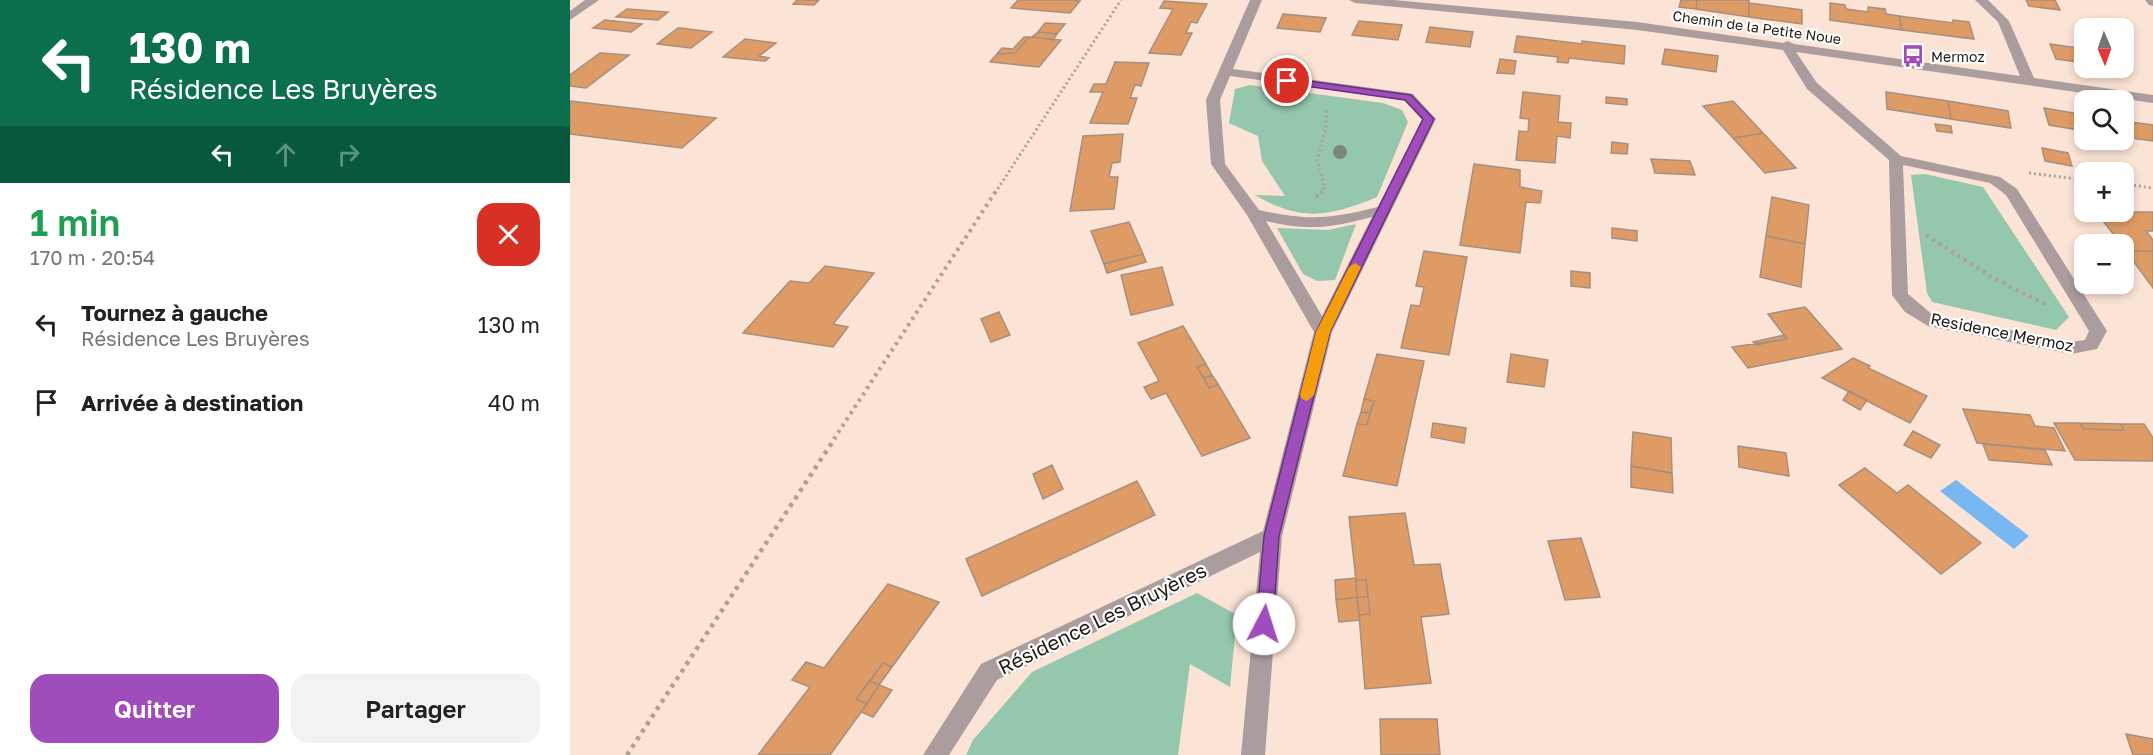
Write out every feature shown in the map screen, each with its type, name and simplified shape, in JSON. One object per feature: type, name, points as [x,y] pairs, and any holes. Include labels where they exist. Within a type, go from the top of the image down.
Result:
[{"type":"street","points":[[570,16],[594,0]]},
{"type":"street","points":[[1256,0],[1213,100],[1218,164],[1254,214],[1323,332]]},
{"type":"street","name":"Chemin de la Petite Noue","points":[[1355,0],[1637,26],[1788,45],[2153,99]]},
{"type":"street","points":[[1981,0],[2002,21],[2029,82]]},
{"type":"street","points":[[1788,45],[1792,58],[1812,86],[1896,159],[1995,180]]},
{"type":"street","points":[[1225,72],[1408,97],[1429,119],[1323,332],[1272,536],[1253,755]]},
{"type":"street","name":"Residence Mermoz","points":[[1896,159],[1900,295],[1911,308],[1928,320],[2071,348],[2091,345],[2098,331],[2012,192],[1995,180]]},
{"type":"street","points":[[1254,214],[1296,223],[1331,223],[1383,210]]},
{"type":"street","name":"Résidence Les Bruyères","points":[[935,755],[989,672],[1272,536]]},
{"type":"path","points":[[627,755],[1121,0]]},
{"type":"path","points":[[1312,200],[1325,188],[1317,160],[1326,128],[1328,87]]},
{"type":"path","points":[[1995,180],[2007,170],[2074,179]]},
{"type":"path","points":[[2134,185],[2153,188]]},
{"type":"path","points":[[1898,217],[1995,279],[2098,331]]},
{"type":"green space","points":[[1250,85],[1383,103],[1402,110],[1408,122],[1377,197],[1344,209],[1315,214],[1287,210],[1255,195],[1285,196],[1262,161],[1258,136],[1229,123],[1235,89]]},
{"type":"green space","points":[[1925,174],[1983,187],[2069,317],[2056,330],[1932,302],[1927,293],[1911,175]]},
{"type":"green space","points":[[1356,224],[1335,280],[1317,281],[1303,274],[1277,228],[1328,230]]},
{"type":"green space","points":[[1197,593],[1237,615],[1230,687],[1190,664],[1178,755],[966,755],[973,740],[1032,672]]},
{"type":"water","points":[[1956,480],[2029,536],[2014,549],[1940,491]]},
{"type":"building","points":[[797,0],[819,0],[814,5],[793,4]]},
{"type":"building","points":[[1018,0],[1080,1],[1070,13],[1011,8]]},
{"type":"building","points":[[1681,0],[1697,0],[1696,9],[1679,7]]},
{"type":"building","points":[[1697,0],[1749,0],[1749,17],[1696,9]]},
{"type":"building","points":[[2026,0],[2055,0],[2060,10],[2029,6]]},
{"type":"building","points":[[1164,1],[1207,4],[1197,23],[1191,22],[1186,33],[1192,33],[1181,55],[1149,53],[1173,9],[1160,8]]},
{"type":"building","points":[[1749,3],[1802,10],[1802,24],[1749,17]]},
{"type":"building","points":[[1830,3],[1845,5],[1846,9],[1868,12],[1868,7],[1885,9],[1886,14],[1899,16],[1902,30],[1830,20]]},
{"type":"building","points":[[627,9],[668,12],[658,20],[616,17]]},
{"type":"building","points":[[1283,14],[1326,18],[1320,32],[1277,28]]},
{"type":"building","points":[[1899,16],[1953,23],[1953,20],[1969,22],[1974,39],[1902,30]]},
{"type":"building","points":[[605,20],[642,24],[631,32],[593,28]]},
{"type":"building","points":[[1359,21],[1402,25],[1398,40],[1352,35]]},
{"type":"building","points":[[1045,23],[1065,24],[1057,34],[1038,32]]},
{"type":"building","points":[[1430,27],[1473,32],[1470,47],[1426,42]]},
{"type":"building","points":[[678,28],[712,32],[691,48],[657,44]]},
{"type":"building","points":[[1038,32],[1057,34],[1053,40],[1032,37]]},
{"type":"building","points":[[1517,36],[1582,44],[1582,41],[1625,46],[1624,64],[1569,58],[1568,63],[1557,62],[1558,57],[1514,52]]},
{"type":"building","points":[[1024,37],[1029,37],[1015,53],[997,54],[1002,48],[1013,49]]},
{"type":"building","points":[[1029,37],[1061,40],[1039,67],[990,62],[997,54],[1015,53]]},
{"type":"building","points":[[745,39],[776,43],[759,56],[769,58],[765,61],[723,57]]},
{"type":"building","points":[[2050,44],[2074,47],[2074,61],[2056,59]]},
{"type":"building","points":[[1665,49],[1718,56],[1716,72],[1662,64]]},
{"type":"building","points":[[600,53],[629,55],[586,88],[570,86],[570,75]]},
{"type":"building","points":[[1500,59],[1516,61],[1514,74],[1497,73]]},
{"type":"building","points":[[1115,62],[1149,63],[1141,86],[1135,85],[1130,98],[1137,98],[1128,124],[1090,123],[1103,92],[1090,92],[1094,84],[1106,84]]},
{"type":"building","points":[[1523,92],[1560,96],[1558,122],[1571,123],[1570,138],[1557,136],[1555,163],[1516,160],[1519,131],[1528,132],[1529,119],[1520,118]]},
{"type":"building","points":[[1886,92],[1948,101],[1951,119],[1887,109]]},
{"type":"building","points":[[1606,97],[1627,99],[1627,105],[1606,103]]},
{"type":"building","points":[[570,101],[716,118],[682,148],[570,134]]},
{"type":"building","points":[[1733,101],[1763,133],[1733,138],[1703,106]]},
{"type":"building","points":[[1948,101],[2008,111],[2011,128],[1951,119]]},
{"type":"building","points":[[2044,108],[2074,113],[2074,129],[2049,125]]},
{"type":"building","points":[[2134,122],[2153,125],[2153,141],[2134,138]]},
{"type":"building","points":[[1935,124],[1951,126],[1952,133],[1937,131]]},
{"type":"building","points":[[1763,133],[1796,168],[1765,173],[1733,138]]},
{"type":"building","points":[[1123,134],[1120,162],[1112,163],[1109,177],[1118,177],[1114,209],[1070,211],[1083,136]]},
{"type":"building","points":[[1612,142],[1628,144],[1627,154],[1611,153]]},
{"type":"building","points":[[2042,148],[2068,153],[2072,166],[2045,161]]},
{"type":"building","points":[[1651,159],[1690,161],[1695,175],[1655,173]]},
{"type":"building","points":[[1474,164],[1520,170],[1520,187],[1542,191],[1540,203],[1526,202],[1520,253],[1460,245]]},
{"type":"building","points":[[1772,197],[1809,205],[1805,244],[1766,236]]},
{"type":"building","points":[[2134,212],[2153,212],[2153,231],[2146,231],[2153,240],[2153,251],[2134,251],[2134,234],[2113,234],[2104,222],[2134,222]]},
{"type":"building","points":[[1129,222],[1143,254],[1104,264],[1091,231]]},
{"type":"building","points":[[1612,228],[1637,231],[1637,241],[1612,238]]},
{"type":"building","points":[[1766,236],[1805,244],[1801,287],[1760,277]]},
{"type":"building","points":[[1424,251],[1467,257],[1449,355],[1401,348],[1411,305],[1420,306],[1424,287],[1416,286]]},
{"type":"building","points":[[2134,251],[2153,251],[2153,288],[2134,262]]},
{"type":"building","points":[[1143,254],[1146,262],[1107,273],[1104,264]]},
{"type":"building","points":[[825,266],[874,273],[833,324],[848,327],[833,347],[743,333],[790,281],[809,283]]},
{"type":"building","points":[[1162,267],[1173,305],[1131,315],[1121,275]]},
{"type":"building","points":[[1571,271],[1590,273],[1590,288],[1571,286]]},
{"type":"building","points":[[1805,307],[1842,349],[1748,368],[1732,347],[1787,339],[1768,314]]},
{"type":"building","points":[[999,312],[1010,335],[991,342],[981,319]]},
{"type":"building","points":[[1183,326],[1206,364],[1197,367],[1209,388],[1218,384],[1250,438],[1202,456],[1166,393],[1151,399],[1144,387],[1159,381],[1138,343]]},
{"type":"building","points":[[1785,335],[1787,339],[1756,345],[1753,342]]},
{"type":"building","points":[[1377,354],[1424,361],[1397,486],[1343,476],[1357,424],[1367,425],[1374,401],[1364,399]]},
{"type":"building","points":[[1511,354],[1548,360],[1544,387],[1507,382]]},
{"type":"building","points":[[1853,358],[1870,366],[1868,368],[1927,396],[1910,423],[1822,378]]},
{"type":"building","points":[[1206,364],[1212,375],[1204,378],[1197,367]]},
{"type":"building","points":[[1212,375],[1218,384],[1209,388],[1204,378]]},
{"type":"building","points":[[1849,391],[1867,400],[1860,410],[1843,400]]},
{"type":"building","points":[[1364,399],[1374,401],[1370,413],[1361,412]]},
{"type":"building","points":[[1963,409],[2030,415],[2035,426],[2054,428],[2065,451],[1977,443]]},
{"type":"building","points":[[1361,412],[1370,413],[1367,425],[1357,424]]},
{"type":"building","points":[[1433,423],[1466,428],[1464,443],[1431,437]]},
{"type":"building","points":[[2054,423],[2080,423],[2084,429],[2124,430],[2121,424],[2144,424],[2153,438],[2153,461],[2075,460]]},
{"type":"building","points":[[2080,423],[2121,424],[2124,430],[2084,429]]},
{"type":"building","points":[[1913,431],[1940,445],[1931,458],[1904,445]]},
{"type":"building","points":[[1633,432],[1671,438],[1672,473],[1631,466]]},
{"type":"building","points":[[1983,444],[2045,450],[2052,465],[1989,460]]},
{"type":"building","points":[[1738,446],[1786,453],[1789,476],[1739,467]]},
{"type":"building","points":[[1052,465],[1063,489],[1043,499],[1033,474]]},
{"type":"building","points":[[1631,466],[1672,473],[1673,493],[1631,487]]},
{"type":"building","points":[[1865,468],[1897,493],[1908,485],[1981,543],[1941,574],[1839,485]]},
{"type":"building","points":[[1137,481],[1155,515],[982,596],[966,559]]},
{"type":"building","points":[[1405,513],[1414,565],[1440,564],[1449,614],[1421,617],[1431,683],[1365,689],[1359,615],[1370,614],[1366,580],[1356,580],[1349,517]]},
{"type":"building","points":[[1581,538],[1600,597],[1565,600],[1548,541]]},
{"type":"building","points":[[1356,578],[1357,597],[1336,600],[1335,580]]},
{"type":"building","points":[[1356,580],[1366,580],[1368,597],[1357,597]]},
{"type":"building","points":[[888,584],[939,602],[892,667],[883,663],[856,699],[867,704],[830,755],[758,755],[810,687],[792,680],[806,662],[824,668]]},
{"type":"building","points":[[1357,597],[1360,620],[1339,622],[1336,600]]},
{"type":"building","points":[[1357,597],[1368,597],[1370,614],[1359,615]]},
{"type":"building","points":[[883,663],[892,667],[879,685],[870,681]]},
{"type":"building","points":[[870,681],[879,685],[867,704],[856,699]]},
{"type":"building","points":[[879,685],[892,690],[873,717],[861,712]]},
{"type":"building","points":[[1380,719],[1437,719],[1440,755],[1381,755]]},
{"type":"building","points":[[2126,734],[2153,739],[2153,755],[2133,755]]},
{"type":"slow traffic","points":[[1307,395],[1323,332],[1355,267]]},
{"type":"place","name":"Mermoz","points":[[1913,56]]},
{"type":"route","points":[[1264,624],[1272,536],[1323,332],[1429,119],[1408,97],[1287,81]]}]
